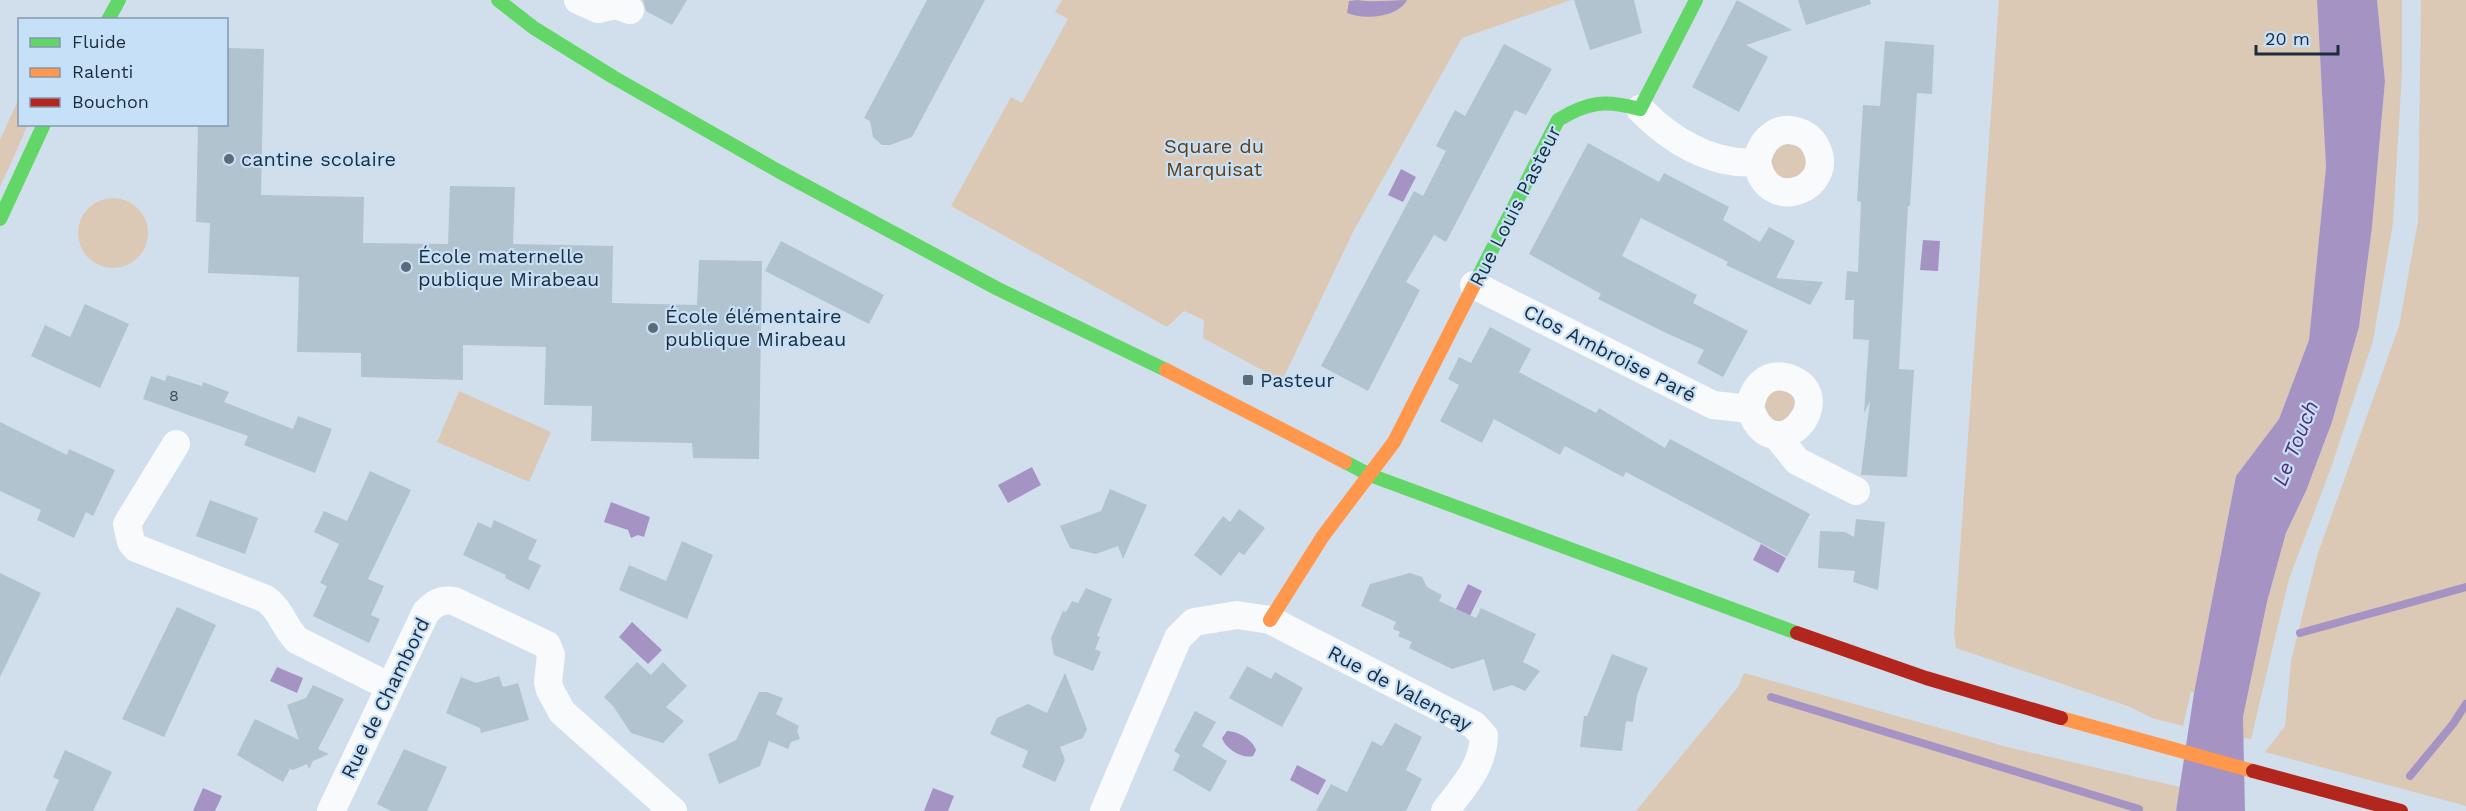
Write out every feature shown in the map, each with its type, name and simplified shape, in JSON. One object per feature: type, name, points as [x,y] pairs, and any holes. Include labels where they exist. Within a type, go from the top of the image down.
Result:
[{"type":"main road","points":[[109,18],[119,0]]},
{"type":"main road","points":[[498,0],[534,28],[613,77],[780,172],[998,289],[1165,369],[1370,475],[1754,619],[1926,678],[2401,811]]},
{"type":"main road","points":[[1640,109],[1696,0]]},
{"type":"main road","name":"Rue Louis Pasteur","points":[[1370,475],[1394,442],[1558,120],[1591,102],[1605,101],[1640,109]]},
{"type":"main road","points":[[0,219],[43,126]]},
{"type":"main road","points":[[1270,620],[1323,536],[1370,475]]},
{"type":"street","points":[[578,0],[598,9],[616,5],[630,10]]},
{"type":"street","points":[[1640,109],[1668,136],[1721,161],[1739,164],[1757,162]]},
{"type":"street","name":"Clos Ambroise Paré","points":[[1474,285],[1713,405],[1750,409]]},
{"type":"street","points":[[1782,376],[1794,380],[1804,389],[1809,402],[1807,415],[1800,426],[1790,433],[1776,435],[1764,431],[1754,422],[1750,409],[1751,396],[1758,385],[1769,378],[1782,376]]},
{"type":"street","points":[[1776,435],[1797,461],[1856,491]]},
{"type":"street","points":[[176,444],[128,524],[131,542],[145,553],[266,599],[278,610],[297,640],[390,687]]},
{"type":"street","name":"Rue de Chambord","points":[[331,811],[426,612],[438,602],[454,601],[547,645],[551,655],[548,682],[562,712],[673,811]]},
{"type":"street","points":[[1104,811],[1178,638],[1194,622],[1237,615],[1270,620]]},
{"type":"street","name":"Rue de Valençay","points":[[1270,620],[1474,725],[1484,736],[1478,768],[1445,811]]},
{"type":"green space","name":"Square du Marquisat","points":[[1062,0],[1571,0],[1462,38],[1353,232],[1282,381],[1203,338],[1204,320],[1184,311],[1167,327],[951,206],[1011,97],[1022,103],[1068,19],[1055,12]]},
{"type":"green space","points":[[1999,0],[2317,0],[2326,167],[2309,340],[2279,419],[2236,476],[2194,693],[2191,692],[2183,726],[2152,718],[2130,707],[1956,648],[1954,634]]},
{"type":"green space","points":[[2377,0],[2402,0],[2402,73],[2393,223],[2373,341],[2331,468],[2289,579],[2251,739],[2243,738],[2243,717],[2267,602],[2286,533],[2306,491],[2332,422],[2359,327],[2372,227],[2385,81]]},
{"type":"green space","points":[[2421,0],[2466,0],[2466,806],[2265,752],[2285,726],[2291,661],[2317,556],[2399,326],[2418,221]]},
{"type":"green space","points":[[18,100],[18,126],[28,126],[0,187],[0,140]]},
{"type":"green space","points":[[1779,142],[1806,148],[1805,175],[1778,181],[1767,156]]},
{"type":"green space","points":[[120,198],[133,204],[142,213],[146,219],[148,233],[146,247],[138,258],[127,266],[106,268],[88,258],[80,247],[78,226],[88,208],[99,200]]},
{"type":"green space","points":[[1781,388],[1794,396],[1796,403],[1785,422],[1770,420],[1763,400],[1766,394]]},
{"type":"green space","points":[[459,391],[551,432],[529,482],[437,442]]},
{"type":"green space","points":[[1744,673],[2011,748],[2180,787],[2176,811],[1636,811],[1738,687]]},
{"type":"water","points":[[1407,0],[1396,11],[1380,16],[1371,17],[1347,13],[1349,1]]},
{"type":"water","name":"Le Touch","points":[[2317,0],[2377,0],[2385,81],[2372,227],[2359,327],[2332,422],[2306,491],[2286,533],[2267,602],[2243,717],[2245,811],[2176,811],[2194,693],[2236,476],[2279,419],[2309,340],[2326,167]]},
{"type":"water","points":[[1401,169],[1416,177],[1403,202],[1388,195]]},
{"type":"water","points":[[1923,240],[1940,241],[1938,271],[1920,270]]},
{"type":"water","points":[[1032,467],[1041,485],[1008,503],[998,485]]},
{"type":"water","points":[[611,502],[650,517],[644,537],[638,535],[631,538],[628,530],[604,522]]},
{"type":"water","points":[[1761,544],[1786,558],[1778,573],[1753,560]]},
{"type":"water","points":[[1468,584],[1482,591],[1466,624],[1452,617]]},
{"type":"water","points":[[632,622],[662,650],[648,664],[619,637]]},
{"type":"water","points":[[277,667],[303,678],[297,693],[270,681]]},
{"type":"water","points":[[1227,731],[1248,740],[1256,750],[1253,756],[1240,755],[1230,749],[1222,738]]},
{"type":"water","points":[[1297,765],[1326,780],[1318,795],[1290,780]]},
{"type":"water","points":[[203,788],[222,796],[215,811],[193,811]]},
{"type":"water","points":[[933,788],[954,796],[948,811],[924,811]]},
{"type":"building","points":[[643,0],[687,0],[672,25],[646,11]]},
{"type":"building","points":[[927,0],[985,0],[912,137],[890,145],[882,145],[873,137],[870,121],[864,118]]},
{"type":"building","points":[[1574,0],[1634,0],[1642,33],[1590,50]]},
{"type":"building","points":[[1737,0],[1792,30],[1746,45],[1768,57],[1739,112],[1692,87]]},
{"type":"building","points":[[1798,0],[1870,0],[1871,4],[1806,25]]},
{"type":"building","points":[[1885,41],[1934,45],[1932,94],[1917,93],[1910,206],[1908,206],[1899,369],[1914,370],[1907,477],[1861,475],[1870,401],[1864,413],[1869,340],[1853,339],[1854,300],[1845,300],[1847,271],[1858,272],[1861,202],[1857,201],[1863,105],[1880,106]]},
{"type":"building","points":[[1504,44],[1552,69],[1526,115],[1515,110],[1446,242],[1434,235],[1406,282],[1420,290],[1368,391],[1321,366],[1414,191],[1423,196],[1446,151],[1436,146],[1455,110],[1465,116]]},
{"type":"building","points":[[228,48],[264,49],[261,195],[364,197],[363,243],[448,244],[450,186],[515,187],[513,244],[613,246],[612,303],[697,305],[699,260],[762,261],[759,459],[693,458],[692,443],[591,441],[592,406],[544,405],[546,347],[463,345],[463,380],[361,377],[361,353],[297,352],[299,277],[208,273],[210,223],[196,222],[198,126],[228,126]]},
{"type":"building","points":[[1588,143],[1659,182],[1664,173],[1729,207],[1723,220],[1760,242],[1769,227],[1795,241],[1776,278],[1823,282],[1810,305],[1726,265],[1728,262],[1641,218],[1622,256],[1697,295],[1693,303],[1748,331],[1723,377],[1697,363],[1704,350],[1598,299],[1601,294],[1529,254]]},
{"type":"building","points":[[781,241],[884,295],[869,324],[765,271]]},
{"type":"building","points":[[85,304],[129,324],[100,388],[31,356],[45,325],[70,337]]},
{"type":"building","points":[[1490,327],[1531,349],[1519,372],[1596,413],[1599,408],[1665,448],[1670,439],[1810,514],[1787,557],[1626,472],[1623,477],[1565,446],[1560,455],[1494,419],[1482,443],[1440,421],[1459,385],[1448,379],[1459,357],[1471,363]]},
{"type":"building","points":[[167,375],[202,386],[203,382],[229,392],[224,402],[293,429],[298,416],[332,429],[315,473],[244,445],[248,436],[143,399],[151,376],[165,381]]},
{"type":"building","points":[[0,422],[67,455],[69,449],[115,470],[93,516],[86,512],[74,538],[37,520],[41,510],[0,491]]},
{"type":"building","points":[[370,471],[411,490],[368,579],[384,586],[371,615],[380,619],[369,643],[313,616],[327,586],[320,583],[339,544],[314,532],[324,511],[347,521]]},
{"type":"building","points":[[1110,489],[1147,505],[1123,559],[1118,546],[1096,554],[1070,548],[1060,526],[1101,511]]},
{"type":"building","points":[[210,500],[258,518],[245,554],[196,536]]},
{"type":"building","points":[[1239,509],[1265,528],[1244,555],[1239,552],[1221,576],[1194,555],[1223,516],[1230,522]]},
{"type":"building","points":[[1856,519],[1885,522],[1878,590],[1853,582],[1855,571],[1818,568],[1820,531],[1845,532],[1854,537]]},
{"type":"building","points":[[494,520],[537,540],[528,559],[541,565],[529,590],[505,578],[506,575],[463,555],[478,522],[491,528]]},
{"type":"building","points":[[682,541],[713,555],[687,619],[619,590],[629,565],[666,581]]},
{"type":"building","points":[[0,573],[41,593],[0,677]]},
{"type":"building","points":[[1410,573],[1422,577],[1427,587],[1442,595],[1439,601],[1476,618],[1481,608],[1536,634],[1523,662],[1540,671],[1525,691],[1512,685],[1493,691],[1484,659],[1452,669],[1409,648],[1412,642],[1398,636],[1400,632],[1393,629],[1396,622],[1361,606],[1370,584]]},
{"type":"building","points":[[1086,588],[1112,599],[1097,636],[1100,637],[1095,649],[1101,652],[1093,671],[1054,655],[1051,638],[1063,611],[1066,612],[1072,601],[1078,603]]},
{"type":"building","points":[[177,607],[216,625],[164,737],[122,719]]},
{"type":"building","points":[[1612,654],[1648,668],[1637,695],[1633,722],[1626,721],[1622,751],[1580,747],[1584,716],[1587,716]]},
{"type":"building","points":[[637,662],[651,675],[663,662],[687,686],[666,707],[684,721],[663,743],[631,733],[613,706],[604,697]]},
{"type":"building","points":[[1247,666],[1271,679],[1275,672],[1303,688],[1282,727],[1229,698]]},
{"type":"building","points":[[1065,673],[1087,729],[1083,738],[1060,747],[1065,760],[1055,782],[1022,767],[1028,751],[990,734],[997,718],[1028,704],[1047,713]]},
{"type":"building","points":[[499,676],[503,687],[518,683],[529,720],[481,733],[480,728],[446,713],[461,677],[476,683]]},
{"type":"building","points":[[313,685],[344,699],[318,749],[329,754],[313,761],[309,769],[307,764],[293,770],[290,769],[283,782],[237,755],[255,719],[299,740],[287,705],[306,698]]},
{"type":"building","points":[[759,692],[767,692],[783,698],[776,714],[799,726],[797,731],[800,739],[791,742],[788,749],[769,741],[760,766],[719,784],[708,754],[736,740]]},
{"type":"building","points":[[1195,711],[1216,722],[1202,746],[1227,761],[1210,792],[1173,770],[1180,755],[1174,751]]},
{"type":"building","points":[[1395,723],[1422,737],[1406,770],[1422,779],[1406,811],[1316,811],[1331,784],[1347,792],[1372,741],[1382,746]]},
{"type":"building","points":[[404,749],[447,767],[427,811],[391,811],[377,804]]},
{"type":"building","points":[[65,750],[112,772],[93,811],[45,811],[59,780],[53,777]]},
{"type":"waterway","points":[[2300,633],[2466,587]]},
{"type":"waterway","points":[[1771,697],[2139,809]]},
{"type":"waterway","points":[[2410,776],[2453,724],[2466,704]]},
{"type":"traffic: fast","points":[[109,18],[119,0]]},
{"type":"traffic: fast","points":[[498,0],[534,28],[613,77],[780,172],[998,289],[1166,370]]},
{"type":"traffic: fast","points":[[1476,281],[1558,120],[1579,109],[1598,104],[1617,104],[1640,109],[1696,0]]},
{"type":"traffic: fast","points":[[0,219],[43,126]]},
{"type":"traffic: fast","points":[[1345,462],[1370,475],[1797,633]]},
{"type":"traffic: slow","points":[[1270,620],[1323,536],[1394,442],[1476,281]]},
{"type":"traffic: slow","points":[[1166,370],[1345,462]]},
{"type":"traffic: slow","points":[[2061,718],[2253,771]]},
{"type":"traffic: jam","points":[[1797,633],[1926,678],[2061,718]]},
{"type":"traffic: jam","points":[[2253,771],[2401,811]]},
{"type":"place","name":"cantine scolaire","points":[[229,159]]},
{"type":"place","name":"École maternelle publique Mirabeau","points":[[406,267]]},
{"type":"place","name":"École élémentaire publique Mirabeau","points":[[653,328]]},
{"type":"place","name":"Pasteur","points":[[1248,380]]}]
